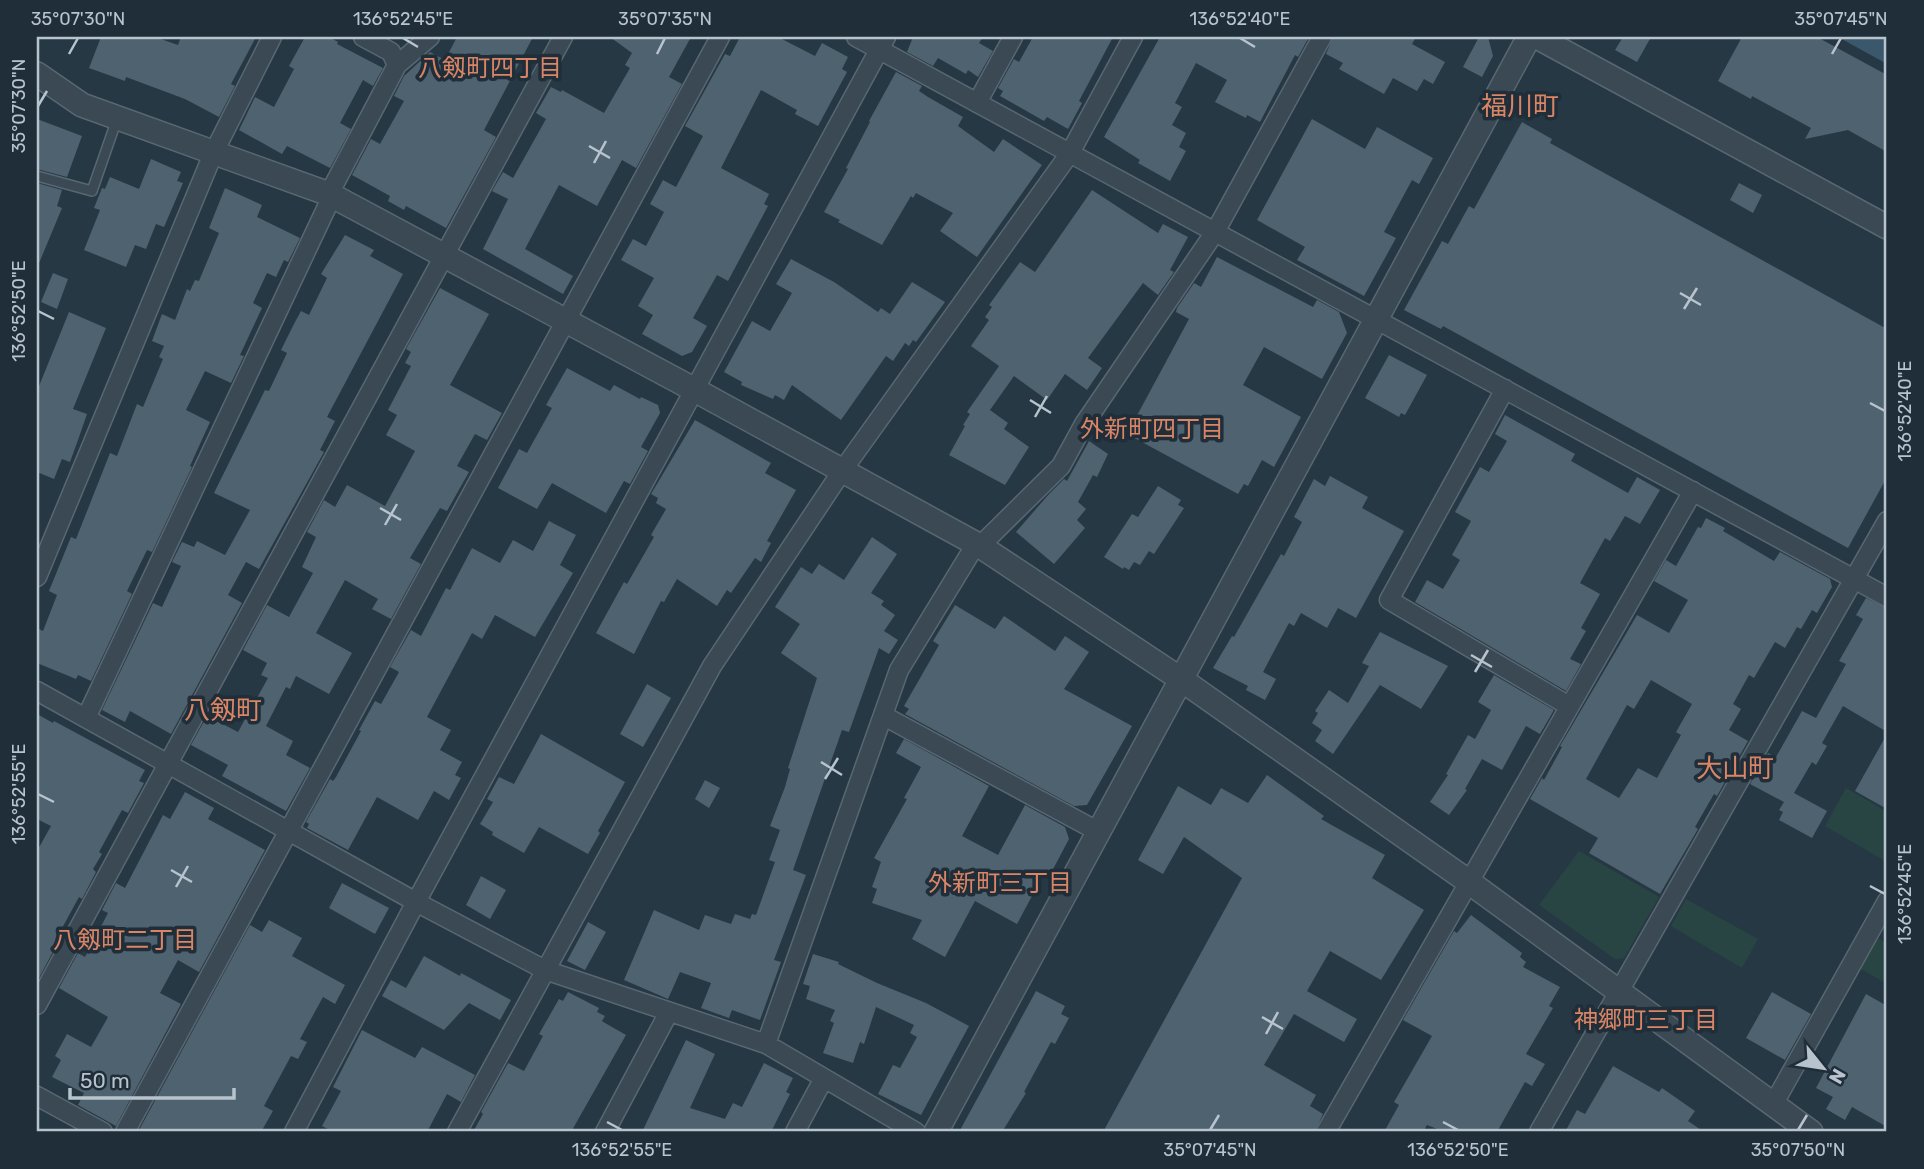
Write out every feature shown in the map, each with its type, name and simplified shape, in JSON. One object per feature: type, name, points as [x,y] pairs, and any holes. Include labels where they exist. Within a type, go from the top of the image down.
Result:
[{"type":"street","points":[[37,577],[213,154],[272,37]]},
{"type":"street","points":[[363,37],[391,52],[397,65]]},
{"type":"street","points":[[86,718],[330,195],[397,65],[430,37]]},
{"type":"street","points":[[37,1006],[563,37]]},
{"type":"street","points":[[125,1132],[720,37]]},
{"type":"street","points":[[856,37],[883,43],[977,103],[1887,597]]},
{"type":"street","points":[[977,103],[1013,37]]},
{"type":"street","points":[[457,1132],[712,667],[842,471],[1070,153],[1133,37]]},
{"type":"street","points":[[766,1044],[899,670],[978,545],[1061,467],[1084,424],[1215,232],[1322,37]]},
{"type":"street","points":[[936,1132],[1528,37]]},
{"type":"street","points":[[1537,37],[1887,228]]},
{"type":"street","points":[[294,1132],[416,902],[883,43]]},
{"type":"street","points":[[37,74],[82,105],[330,195],[978,545],[1182,680],[1469,882],[1811,1132]]},
{"type":"street","points":[[1505,389],[1389,600],[1569,706]]},
{"type":"street","points":[[1325,1132],[1693,491]]},
{"type":"street","points":[[1539,1132],[1887,521]]},
{"type":"street","points":[[37,691],[416,902],[545,970],[766,1044],[916,1132]]},
{"type":"street","points":[[884,716],[1099,832]]},
{"type":"street","points":[[1773,1105],[1887,901]]},
{"type":"street","points":[[605,1132],[668,1012]]},
{"type":"street","points":[[795,1132],[824,1078]]},
{"type":"street","points":[[37,1096],[103,1132]]},
{"type":"lane","points":[[37,176],[92,191],[117,119]]},
{"type":"green space","points":[[1846,788],[1887,812],[1887,862],[1825,826]]},
{"type":"green space","points":[[1579,851],[1659,897],[1624,958],[1615,959],[1539,905]]},
{"type":"green space","points":[[1686,899],[1758,939],[1742,968],[1671,926]]},
{"type":"green space","points":[[1878,938],[1887,944],[1887,984],[1861,969]]},
{"type":"water","points":[[1838,37],[1887,37],[1887,64]]},
{"type":"building","points":[[101,37],[155,37],[178,45],[181,37],[256,37],[231,84],[235,86],[219,117],[185,99],[126,77],[125,81],[89,68]]},
{"type":"building","points":[[305,37],[329,37],[383,68],[373,86],[363,80],[340,123],[351,129],[330,168],[287,146],[282,154],[239,130],[255,97],[274,107],[294,69],[289,66]]},
{"type":"building","points":[[457,37],[533,37],[484,130],[496,137],[446,228],[406,206],[404,210],[388,201],[390,196],[352,175],[371,139],[380,144],[404,101],[394,96],[404,76],[430,52],[445,60]]},
{"type":"building","points":[[610,37],[691,37],[669,77],[682,84],[636,168],[622,160],[597,206],[559,185],[525,249],[573,276],[563,294],[483,249],[508,199],[492,191],[503,172],[513,178],[546,119],[536,113],[551,87],[561,92],[562,90],[604,113],[630,68],[625,65],[632,53]]},
{"type":"building","points":[[740,37],[778,37],[815,56],[822,43],[848,57],[842,69],[847,72],[818,126],[795,114],[797,110],[761,90],[721,168],[769,194],[764,204],[768,206],[728,281],[717,275],[693,318],[707,326],[692,352],[682,356],[642,334],[653,315],[638,306],[654,278],[621,260],[633,239],[646,246],[664,212],[650,204],[663,180],[676,187],[703,136],[685,126],[725,54],[730,56]]},
{"type":"building","points":[[913,37],[983,37],[979,43],[993,51],[978,77],[968,70],[966,74],[938,58],[933,66],[907,52]]},
{"type":"building","points":[[1033,37],[1113,37],[1079,101],[1082,103],[1068,129],[1047,117],[1044,121],[1000,96],[1003,91],[998,88],[1014,59],[1019,62]]},
{"type":"building","points":[[1160,37],[1309,37],[1298,57],[1295,55],[1260,122],[1215,102],[1227,80],[1196,63],[1175,103],[1182,107],[1172,125],[1186,133],[1179,147],[1186,151],[1170,181],[1138,163],[1140,160],[1104,137]]},
{"type":"building","points":[[1333,37],[1416,37],[1412,44],[1445,62],[1433,84],[1424,79],[1417,91],[1393,78],[1384,94],[1339,69],[1343,63],[1326,54]]},
{"type":"building","points":[[1479,37],[1488,37],[1493,56],[1482,77],[1463,67]]},
{"type":"building","points":[[1623,37],[1651,37],[1637,62],[1615,50]]},
{"type":"building","points":[[1742,37],[1817,37],[1887,75],[1887,152],[1848,130],[1805,139],[1811,128],[1718,81]]},
{"type":"building","points":[[896,72],[922,86],[919,91],[963,117],[958,126],[994,152],[1003,139],[1042,165],[977,257],[940,231],[953,213],[916,193],[913,198],[911,196],[882,245],[824,212]]},
{"type":"building","points":[[37,119],[82,136],[67,177],[37,169]]},
{"type":"building","points":[[1312,119],[1365,149],[1377,127],[1433,158],[1419,184],[1412,180],[1384,232],[1396,238],[1364,296],[1297,260],[1305,247],[1257,220]]},
{"type":"building","points":[[1522,122],[1552,139],[1550,143],[1887,329],[1887,477],[1848,548],[1443,326],[1441,329],[1404,310],[1442,241],[1448,244],[1469,206],[1474,209]]},
{"type":"building","points":[[151,159],[181,172],[177,181],[183,183],[164,227],[156,224],[146,249],[135,245],[126,267],[84,250],[100,210],[94,208],[110,177],[139,189]]},
{"type":"building","points":[[37,183],[62,190],[57,206],[62,208],[37,268]]},
{"type":"building","points":[[1739,183],[1762,195],[1753,213],[1730,200]]},
{"type":"building","points":[[225,188],[262,205],[257,217],[300,238],[288,262],[284,260],[276,277],[267,273],[253,303],[262,308],[240,355],[244,356],[231,383],[205,371],[186,410],[210,422],[190,466],[192,467],[152,552],[147,550],[127,591],[132,594],[91,681],[78,675],[76,679],[37,663],[37,628],[43,631],[57,595],[49,591],[71,537],[76,539],[110,453],[117,456],[137,404],[143,407],[163,359],[159,357],[164,346],[152,341],[162,314],[175,320],[187,289],[190,291],[195,280],[199,281],[219,233],[209,228]]},
{"type":"building","points":[[1092,190],[1158,233],[1163,224],[1188,237],[1170,270],[1174,272],[1158,295],[1143,283],[1088,358],[1102,368],[1087,390],[1065,374],[1047,400],[1014,376],[990,410],[1008,423],[1004,429],[1029,447],[1005,485],[949,455],[965,426],[963,425],[970,414],[967,412],[999,366],[971,346],[989,320],[985,317],[992,307],[989,305],[1020,262],[1035,272]]},
{"type":"building","points":[[345,235],[374,250],[370,256],[403,274],[327,417],[335,421],[320,450],[324,452],[259,569],[246,562],[228,595],[242,603],[171,734],[130,711],[125,722],[102,710],[153,603],[162,607],[181,566],[172,562],[182,542],[194,547],[197,541],[225,555],[250,510],[214,493],[265,390],[269,391],[287,353],[281,350],[295,322],[301,311],[309,315],[327,278],[321,274]]},
{"type":"building","points":[[1217,257],[1313,307],[1317,300],[1339,312],[1347,333],[1322,379],[1264,347],[1243,385],[1301,417],[1274,467],[1262,460],[1248,486],[1244,484],[1238,494],[1127,434],[1189,319],[1176,312],[1177,308],[1194,283],[1201,287]]},
{"type":"building","points":[[791,259],[834,282],[878,312],[881,308],[890,314],[912,282],[945,302],[916,342],[913,340],[909,346],[905,343],[893,361],[886,356],[841,420],[792,385],[784,400],[775,395],[773,399],[741,385],[742,382],[724,372],[752,321],[770,331],[792,293],[776,284]]},
{"type":"building","points":[[53,273],[68,279],[57,309],[41,302]]},
{"type":"building","points":[[440,288],[489,314],[450,385],[502,413],[487,440],[475,434],[457,466],[469,472],[447,511],[440,508],[410,558],[421,564],[391,619],[372,609],[378,599],[345,580],[316,633],[352,653],[329,694],[296,676],[290,689],[286,687],[266,726],[293,741],[286,755],[310,768],[286,811],[222,776],[228,765],[191,745],[207,716],[238,732],[268,678],[261,675],[267,663],[243,650],[267,605],[289,617],[313,573],[302,567],[316,537],[307,532],[324,500],[335,507],[347,485],[385,506],[415,451],[386,435],[397,415],[388,410],[411,366],[405,363],[411,352],[406,349]]},
{"type":"building","points":[[69,312],[106,328],[73,409],[87,414],[70,462],[62,459],[54,479],[37,472],[37,391]]},
{"type":"building","points":[[1389,355],[1427,375],[1405,415],[1401,413],[1399,417],[1365,398]]},
{"type":"building","points":[[567,368],[610,391],[614,385],[658,405],[660,413],[641,447],[648,451],[630,484],[624,481],[606,513],[552,483],[537,509],[498,488],[519,449],[527,453],[552,408],[546,405]]},
{"type":"building","points":[[1505,415],[1575,454],[1571,461],[1628,493],[1637,477],[1660,490],[1640,524],[1625,516],[1610,541],[1605,538],[1580,583],[1600,594],[1581,628],[1586,631],[1570,659],[1581,664],[1566,691],[1415,602],[1427,580],[1443,589],[1460,560],[1452,555],[1471,521],[1455,512],[1480,467],[1489,472],[1507,441],[1495,434]]},
{"type":"building","points":[[695,420],[771,463],[765,473],[796,490],[767,541],[771,543],[761,562],[755,558],[731,593],[727,590],[717,606],[677,579],[664,602],[661,601],[634,654],[596,633],[624,582],[627,584],[654,537],[651,535],[666,509],[656,503],[658,498],[651,494]]},
{"type":"building","points":[[1089,441],[1108,454],[1097,477],[1093,475],[1078,502],[1086,509],[1077,520],[1085,528],[1054,564],[1016,532],[1064,479],[1067,481]]},
{"type":"building","points":[[1330,476],[1368,497],[1362,508],[1404,531],[1356,618],[1338,608],[1327,628],[1301,613],[1294,626],[1289,623],[1263,672],[1276,679],[1265,700],[1246,690],[1248,686],[1213,668],[1232,636],[1234,637],[1281,554],[1284,556],[1302,522],[1294,517],[1314,479],[1325,486]]},
{"type":"building","points":[[1158,486],[1181,500],[1178,505],[1184,508],[1154,554],[1149,551],[1140,565],[1134,562],[1129,570],[1124,567],[1123,569],[1104,557],[1132,514],[1138,517]]},
{"type":"building","points":[[1706,518],[1774,561],[1780,552],[1830,579],[1832,587],[1817,613],[1812,610],[1801,629],[1797,627],[1785,648],[1775,642],[1754,678],[1749,675],[1733,704],[1741,709],[1729,730],[1748,741],[1717,796],[1714,794],[1695,827],[1698,829],[1660,894],[1589,853],[1598,838],[1530,799],[1542,778],[1544,780],[1562,747],[1560,746],[1637,615],[1669,633],[1688,600],[1654,581],[1666,560],[1676,566],[1698,527],[1701,528]],"holes":[[[1651,680],[1692,704],[1676,732],[1681,735],[1657,778],[1638,768],[1619,798],[1586,779],[1627,705],[1634,709]]]},
{"type":"building","points":[[549,521],[576,535],[560,565],[573,573],[535,637],[495,615],[482,639],[472,633],[427,717],[451,730],[440,750],[462,762],[455,775],[461,778],[449,800],[434,791],[418,820],[377,797],[348,850],[307,828],[309,824],[306,822],[330,779],[333,781],[336,777],[375,701],[381,704],[399,672],[390,667],[411,630],[421,636],[446,588],[450,590],[472,548],[500,563],[513,540],[533,551]]},
{"type":"building","points":[[872,537],[897,554],[871,593],[884,601],[881,605],[895,615],[884,631],[898,640],[889,654],[879,648],[849,732],[842,730],[793,870],[806,875],[774,960],[781,962],[760,1020],[732,1010],[729,1018],[701,1008],[711,983],[680,972],[668,999],[624,980],[654,910],[699,930],[705,915],[731,924],[735,914],[750,919],[752,914],[756,915],[775,862],[769,860],[780,830],[770,826],[785,787],[790,769],[788,768],[817,678],[781,653],[800,624],[775,607],[801,567],[812,574],[819,564],[844,580]]},
{"type":"building","points":[[1866,598],[1887,608],[1887,732],[1843,706],[1822,743],[1827,746],[1816,765],[1812,762],[1794,793],[1827,811],[1812,838],[1779,820],[1783,812],[1779,810],[1784,802],[1750,784],[1768,753],[1776,757],[1802,711],[1816,718],[1846,664],[1839,661],[1863,619],[1856,615]]},
{"type":"building","points":[[955,605],[995,629],[1004,616],[1055,651],[1065,636],[1089,652],[1064,689],[1132,726],[1087,805],[1074,806],[905,714],[909,709],[904,706],[939,645],[933,641]]},
{"type":"building","points":[[1380,632],[1448,666],[1421,709],[1380,685],[1333,754],[1315,741],[1322,730],[1312,723],[1318,713],[1315,711],[1329,690],[1348,703],[1369,666],[1362,663]]},
{"type":"building","points":[[1494,675],[1554,710],[1540,734],[1526,726],[1502,770],[1482,759],[1465,789],[1467,790],[1449,815],[1430,802],[1448,775],[1446,774],[1468,735],[1475,739],[1491,710],[1478,702]]},
{"type":"building","points":[[647,684],[671,698],[643,747],[620,734]]},
{"type":"building","points":[[37,714],[145,770],[139,781],[144,783],[128,813],[122,810],[99,852],[102,854],[93,869],[96,872],[55,941],[58,942],[39,978],[37,851],[51,826],[37,819]]},
{"type":"building","points":[[541,734],[625,782],[588,854],[539,827],[524,853],[492,835],[493,832],[480,824],[493,802],[487,799],[499,777],[514,784]]},
{"type":"building","points":[[1887,734],[1887,809],[1855,791]]},
{"type":"building","points":[[904,739],[989,786],[962,836],[998,855],[1025,805],[1065,827],[1069,839],[1051,873],[1046,870],[1017,924],[975,901],[945,957],[912,939],[922,920],[872,903],[877,889],[872,887],[881,862],[874,858],[907,799],[904,798],[921,767],[896,753]]},
{"type":"building","points":[[1267,775],[1324,816],[1321,819],[1385,855],[1372,878],[1424,910],[1381,980],[1330,951],[1307,991],[1357,1019],[1344,1042],[1294,1014],[1264,1065],[1316,1095],[1310,1106],[1323,1114],[1315,1132],[1103,1132],[1242,878],[1184,837],[1163,874],[1138,860],[1178,786],[1211,805],[1221,788],[1248,803]]},
{"type":"building","points":[[705,780],[720,788],[709,808],[695,799]]},
{"type":"building","points":[[185,792],[214,808],[208,819],[265,850],[199,972],[178,960],[160,993],[181,1004],[116,1126],[78,1105],[84,1093],[52,1077],[61,1060],[55,1056],[67,1034],[91,1047],[108,1017],[59,988],[78,953],[85,957],[108,913],[102,910],[116,883],[125,888],[163,815],[170,819]]},
{"type":"building","points":[[481,876],[506,890],[490,919],[466,905]]},
{"type":"building","points":[[342,883],[389,908],[375,934],[329,908]]},
{"type":"building","points":[[1471,915],[1522,953],[1520,957],[1526,962],[1523,967],[1560,987],[1549,1006],[1553,1008],[1526,1054],[1545,1064],[1532,1086],[1525,1082],[1497,1132],[1445,1132],[1427,1125],[1423,1132],[1384,1132],[1399,1105],[1394,1102],[1432,1036],[1403,1020],[1454,931],[1457,933]]},
{"type":"building","points":[[269,920],[302,938],[292,956],[345,985],[335,1004],[323,997],[300,1039],[307,1042],[298,1059],[291,1056],[264,1106],[273,1111],[261,1132],[138,1132],[250,925],[262,932]]},
{"type":"building","points":[[588,922],[606,932],[585,970],[567,961]]},
{"type":"building","points":[[813,954],[839,962],[838,964],[926,1003],[969,1026],[921,1115],[878,1094],[893,1065],[900,1068],[917,1037],[910,1033],[914,1025],[876,1007],[864,1044],[860,1042],[853,1063],[823,1053],[834,1023],[830,1021],[835,1010],[806,999],[810,986],[803,984]]},
{"type":"building","points":[[424,956],[511,1000],[500,1020],[469,1003],[444,1030],[382,996],[391,980],[406,988]]},
{"type":"building","points":[[1036,991],[1065,1006],[1061,1014],[1069,1018],[1055,1044],[1051,1042],[1024,1092],[1026,1093],[1002,1132],[959,1132]]},
{"type":"building","points":[[568,992],[599,1008],[597,1012],[605,1016],[602,1021],[626,1035],[571,1132],[473,1132],[508,1063],[524,1071],[543,1036],[539,1034],[559,999],[563,1001]]},
{"type":"building","points":[[1772,992],[1811,1014],[1785,1060],[1746,1038]]},
{"type":"building","points":[[1866,994],[1887,1006],[1887,1127],[1852,1107],[1845,1120],[1826,1109],[1833,1097],[1816,1088]]},
{"type":"building","points":[[362,1030],[415,1058],[422,1047],[475,1075],[461,1102],[447,1094],[427,1132],[334,1132],[322,1126],[341,1091],[333,1087]]},
{"type":"building","points":[[686,1040],[715,1054],[690,1108],[725,1119],[733,1103],[742,1107],[764,1063],[793,1078],[786,1092],[790,1094],[771,1132],[642,1132]]},
{"type":"building","points":[[1613,1066],[1659,1092],[1662,1088],[1695,1111],[1688,1121],[1704,1132],[1565,1132],[1577,1110],[1585,1114]]},
{"type":"district","name":"八剱町四丁目","points":[[490,68]]},
{"type":"district","name":"福川町","points":[[1520,106]]},
{"type":"district","name":"外新町四丁目","points":[[1152,429]]},
{"type":"district","name":"八剱町","points":[[223,710]]},
{"type":"district","name":"大山町","points":[[1735,768]]},
{"type":"district","name":"外新町三丁目","points":[[1000,883]]},
{"type":"district","name":"八剱町二丁目","points":[[125,940]]},
{"type":"district","name":"神郷町三丁目","points":[[1646,1020]]}]
